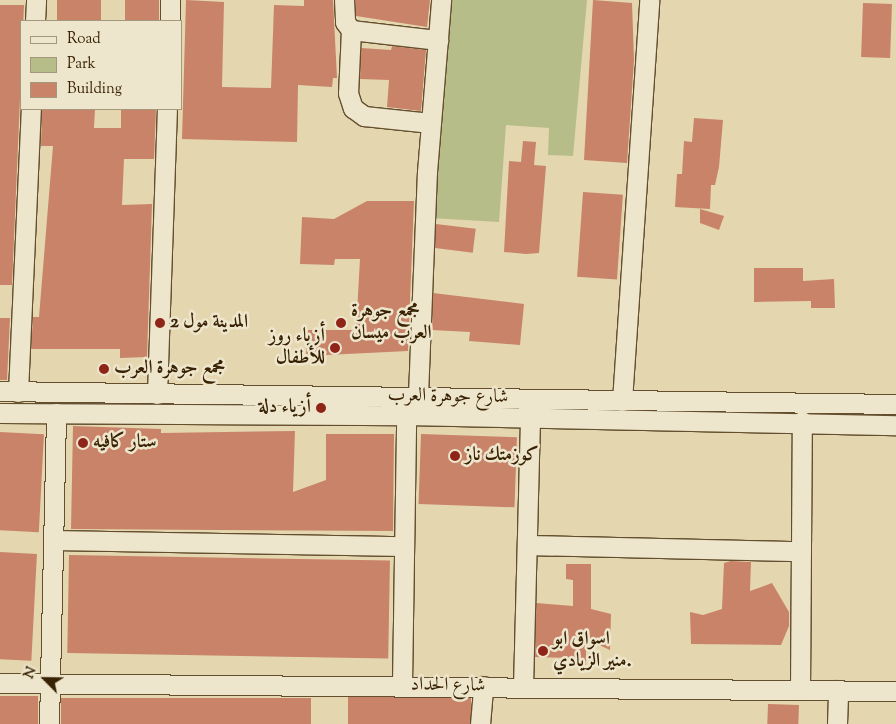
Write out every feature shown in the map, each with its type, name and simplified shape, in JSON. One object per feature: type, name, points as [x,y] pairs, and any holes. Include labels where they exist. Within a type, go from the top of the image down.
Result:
[{"type":"street","points":[[35,20],[36,0]]},
{"type":"street","points":[[170,0],[170,20]]},
{"type":"street","points":[[344,0],[345,22],[351,30],[348,93],[352,108],[364,116],[431,122]]},
{"type":"street","points":[[418,396],[431,122],[441,0]]},
{"type":"street","points":[[622,400],[649,0]]},
{"type":"street","points":[[351,30],[438,40]]},
{"type":"street","points":[[9,392],[31,110]]},
{"type":"street","points":[[157,394],[167,110]]},
{"type":"street","name":"شارع جوهرة العرب","points":[[9,392],[418,396],[896,404]]},
{"type":"street","name":"شارع جوهرة العرب","points":[[0,413],[406,415],[802,421],[896,425]]},
{"type":"street","points":[[49,724],[56,413]]},
{"type":"street","points":[[402,684],[406,415]]},
{"type":"street","points":[[523,688],[530,418]]},
{"type":"street","points":[[800,690],[802,421]]},
{"type":"street","points":[[53,540],[404,546]]},
{"type":"street","points":[[527,545],[801,551]]},
{"type":"street","name":"شارع الحداد","points":[[0,683],[402,684],[523,688],[896,691]]},
{"type":"street","points":[[480,724],[483,686]]},
{"type":"street","points":[[837,724],[838,690]]},
{"type":"green space","points":[[448,0],[587,0],[573,156],[548,155],[549,128],[506,125],[499,222],[430,218]]},
{"type":"building","points":[[57,0],[101,0],[101,20],[57,20]]},
{"type":"building","points":[[125,0],[159,0],[159,20],[125,20]]},
{"type":"building","points":[[186,0],[224,2],[222,87],[271,88],[274,5],[304,6],[304,0],[333,0],[337,78],[333,78],[332,87],[298,85],[297,142],[182,139]]},
{"type":"building","points":[[355,0],[430,0],[427,27],[356,16]]},
{"type":"building","points":[[593,0],[632,3],[634,60],[627,163],[584,160]]},
{"type":"building","points":[[863,3],[892,4],[890,58],[861,57]]},
{"type":"building","points":[[0,5],[24,5],[23,20],[20,20],[20,98],[12,285],[0,285]]},
{"type":"building","points":[[392,46],[426,50],[421,111],[387,107],[389,80],[360,79],[361,48],[391,50]]},
{"type":"building","points":[[42,110],[95,110],[94,128],[121,128],[121,110],[156,110],[154,159],[124,159],[122,205],[152,204],[147,357],[120,358],[120,349],[31,349],[33,317],[39,317],[53,146],[41,146]]},
{"type":"building","points":[[694,118],[723,120],[719,167],[715,185],[711,185],[710,209],[675,207],[677,174],[682,174],[684,141],[692,142]]},
{"type":"building","points":[[523,141],[536,142],[534,165],[546,166],[539,253],[504,252],[509,161],[521,162]]},
{"type":"building","points":[[583,192],[623,195],[617,280],[577,277]]},
{"type":"building","points":[[367,201],[414,201],[408,351],[306,356],[308,330],[356,330],[360,259],[335,259],[334,265],[300,264],[302,217],[334,219]]},
{"type":"building","points":[[700,209],[724,216],[719,230],[700,223]]},
{"type":"building","points":[[436,224],[476,229],[473,253],[433,248]]},
{"type":"building","points":[[754,268],[803,268],[803,281],[834,279],[835,308],[811,308],[811,301],[754,302]]},
{"type":"building","points":[[433,293],[524,304],[520,345],[469,341],[470,332],[432,330]]},
{"type":"building","points":[[0,318],[10,318],[7,380],[0,380]]},
{"type":"building","points":[[73,426],[161,429],[161,433],[295,431],[293,492],[326,480],[326,434],[394,434],[393,531],[71,529]]},
{"type":"building","points":[[0,432],[44,434],[39,532],[0,530]]},
{"type":"building","points":[[421,434],[517,437],[514,507],[419,504]]},
{"type":"building","points":[[0,552],[37,554],[31,661],[0,659]]},
{"type":"building","points":[[69,555],[390,561],[388,659],[67,653]]},
{"type":"building","points":[[731,561],[751,562],[750,591],[772,583],[789,612],[789,626],[781,645],[691,644],[690,612],[703,615],[722,609],[724,563]]},
{"type":"building","points":[[566,564],[591,564],[591,609],[611,614],[610,650],[586,639],[586,665],[569,663],[569,658],[535,657],[536,603],[573,606],[573,580],[566,579]]},
{"type":"building","points":[[0,696],[38,696],[38,724],[0,724]]},
{"type":"building","points":[[348,697],[471,697],[471,724],[348,724]]},
{"type":"building","points":[[61,698],[311,698],[311,724],[61,724]]},
{"type":"building","points":[[768,704],[799,705],[798,724],[767,724]]},
{"type":"place","name":"المدينة مول 2","points":[[160,323]]},
{"type":"place","name":"مجمع جوهرة العرب ميسان","points":[[341,323]]},
{"type":"place","name":"أزياء روز للأطفال","points":[[335,348]]},
{"type":"place","name":"مجمع جوهرة العرب","points":[[104,369]]},
{"type":"place","name":"أزياء دلة","points":[[321,408]]},
{"type":"place","name":"ستار كافيه","points":[[83,443]]},
{"type":"place","name":"كوزمتك ناز","points":[[455,456]]},
{"type":"place","name":"اسواق ابو منير الزيادي.","points":[[543,651]]}]
